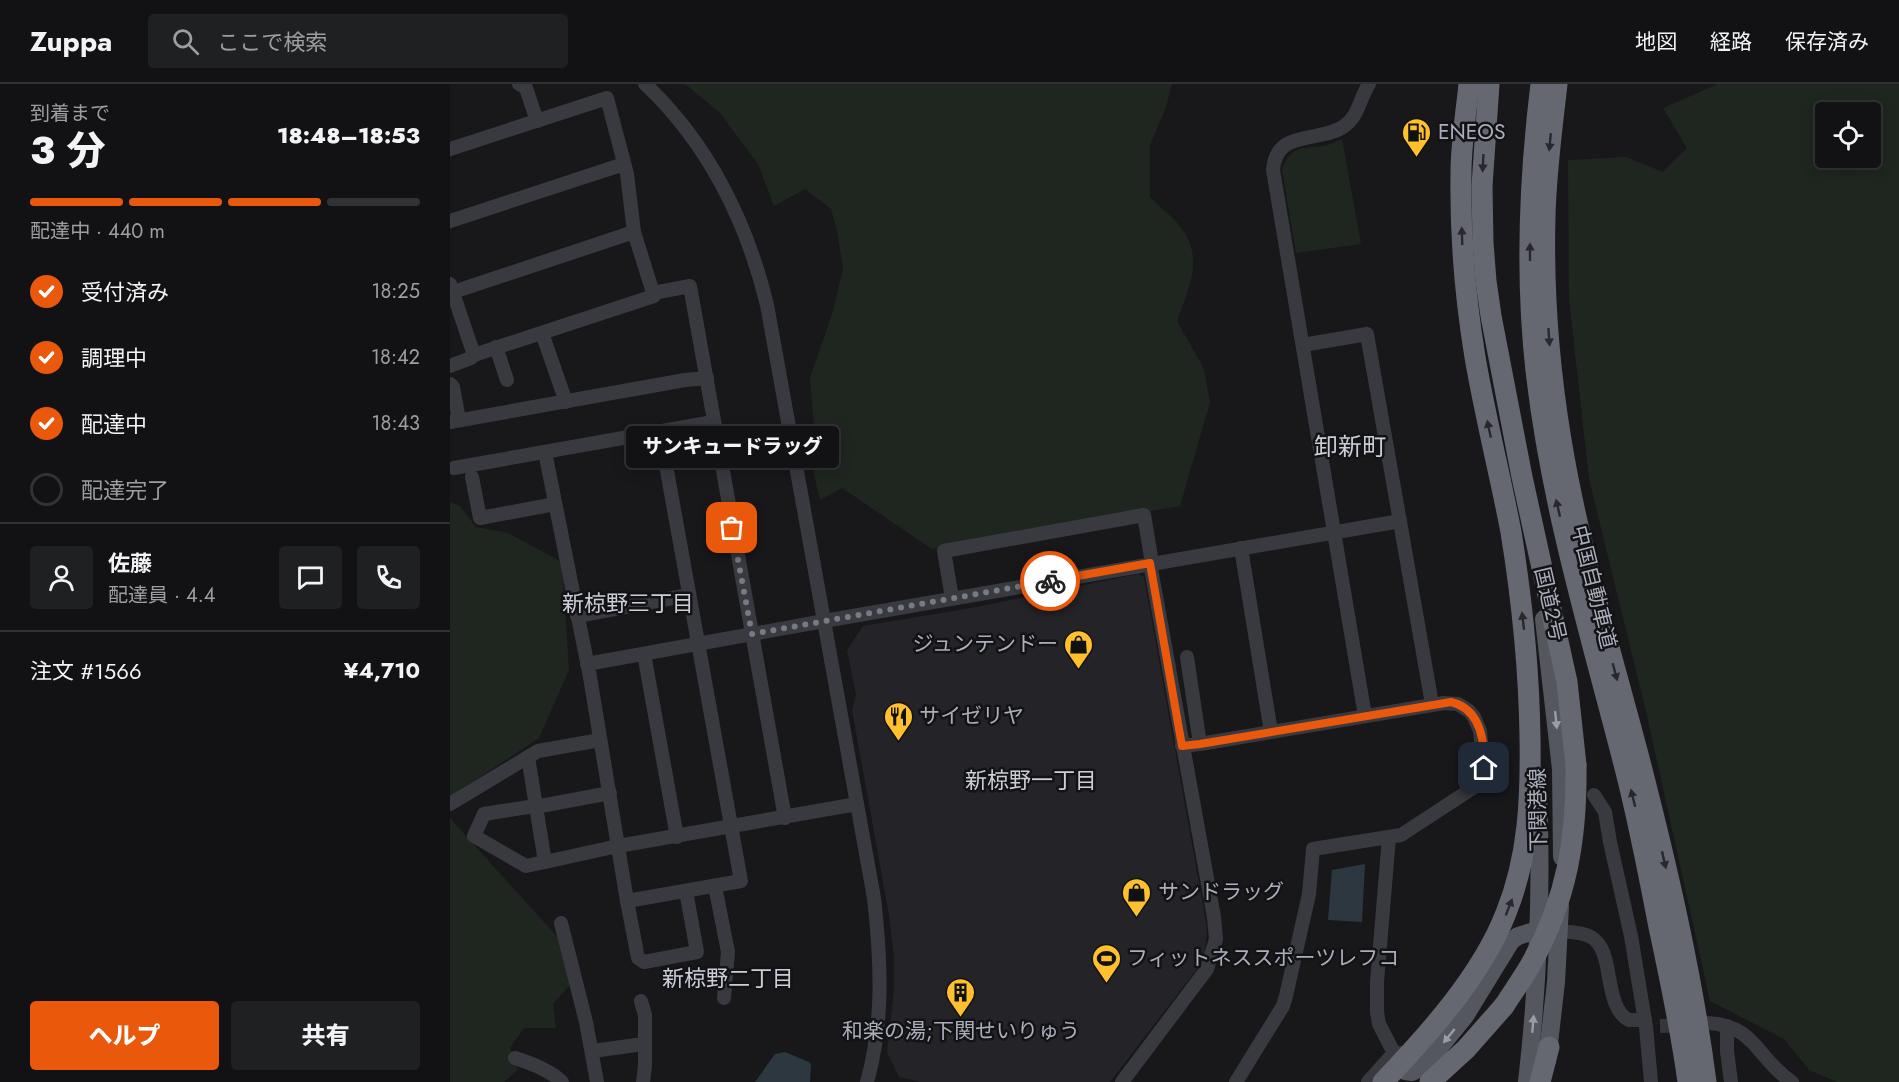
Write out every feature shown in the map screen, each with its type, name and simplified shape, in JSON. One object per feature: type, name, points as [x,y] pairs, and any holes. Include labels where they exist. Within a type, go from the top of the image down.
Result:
[{"type":"highway","name":"国道2号","points":[[1383,1082],[1396,1060],[1430,1032],[1473,975],[1497,935],[1521,869],[1526,842],[1530,791],[1529,679],[1518,579],[1475,357],[1465,275],[1461,171],[1469,84]]},
{"type":"highway","name":"国道2号","points":[[1430,1082],[1467,1049],[1504,1006],[1531,965],[1550,926],[1562,892],[1573,842],[1576,765],[1567,682],[1498,355],[1486,281],[1482,186],[1489,84]]},
{"type":"highway","name":"中国自動車道","points":[[1541,84],[1531,174],[1530,261],[1532,329],[1544,435],[1553,489],[1567,547],[1640,829],[1689,1082]]},
{"type":"highway","name":"中国自動車道","points":[[1557,84],[1547,176],[1545,264],[1550,356],[1560,438],[1584,552],[1659,838],[1679,928],[1706,1082]]},
{"type":"highway","points":[[1659,927],[1675,1082]]},
{"type":"highway","points":[[1542,1082],[1549,1047]]},
{"type":"main road","name":"下関港線","points":[[1535,537],[1561,769],[1563,846],[1556,982],[1549,1047]]},
{"type":"main road","name":"下関港線","points":[[1527,1082],[1538,930],[1538,798],[1529,679]]},
{"type":"main road","points":[[1430,1032],[1458,1006],[1507,936],[1519,929],[1559,931]]},
{"type":"main road","points":[[1396,1060],[1412,1072],[1425,1065],[1465,1016],[1511,941],[1518,936],[1538,930]]},
{"type":"main road","points":[[1492,972],[1506,958],[1517,957],[1526,965],[1535,983]]},
{"type":"street","points":[[519,84],[526,88],[537,121]]},
{"type":"street","points":[[645,84],[693,138],[715,174],[733,205],[761,279],[874,898],[880,961],[878,1023],[871,1081]]},
{"type":"street","points":[[1365,716],[1276,191],[1274,164],[1280,150],[1293,141],[1331,133],[1344,127],[1356,114],[1369,84]]},
{"type":"street","points":[[450,149],[606,98],[624,164],[634,232],[654,296],[474,354],[471,358],[450,366]]},
{"type":"street","points":[[450,221],[624,164]]},
{"type":"street","points":[[474,354],[451,290],[634,232]]},
{"type":"street","points":[[653,293],[690,285],[785,818]]},
{"type":"street","points":[[542,333],[566,402]]},
{"type":"street","points":[[1303,345],[1367,334],[1432,704]]},
{"type":"street","points":[[496,347],[507,380]]},
{"type":"street","points":[[450,384],[453,387],[454,421],[707,378]]},
{"type":"street","points":[[454,468],[713,422]]},
{"type":"street","points":[[627,901],[741,881],[660,432]]},
{"type":"street","points":[[545,452],[587,664],[638,958],[645,962],[698,952],[686,891]]},
{"type":"street","points":[[472,477],[480,518],[555,504]]},
{"type":"street","points":[[952,598],[944,551],[1144,515],[1216,939],[1207,969],[1122,1082]]},
{"type":"street","points":[[587,664],[1400,521]]},
{"type":"street","points":[[1241,548],[1271,732]]},
{"type":"street","points":[[577,616],[690,595]]},
{"type":"street","points":[[644,654],[677,837]]},
{"type":"street","points":[[1187,657],[1200,744]]},
{"type":"street","points":[[1182,746],[1444,702],[1458,704],[1474,717],[1483,745],[1482,774],[1473,788],[1401,835],[1313,849],[1309,894],[1283,1006],[1236,1082]]},
{"type":"street","points":[[450,804],[538,751],[600,740]]},
{"type":"street","points":[[528,757],[545,862]]},
{"type":"street","points":[[610,794],[484,814],[474,836],[526,866],[618,846],[857,804]]},
{"type":"street","points":[[1594,795],[1605,812],[1650,1024],[1651,1082]]},
{"type":"street","points":[[1368,1082],[1396,1060],[1379,1024],[1377,996],[1389,837]]},
{"type":"street","points":[[716,886],[728,952],[724,998]]},
{"type":"street","points":[[561,923],[592,1051],[597,1082]]},
{"type":"street","points":[[1559,931],[1588,935],[1596,941],[1602,951],[1618,1011],[1629,1020],[1650,1024]]},
{"type":"street","points":[[641,1001],[645,1015],[643,1082]]},
{"type":"street","points":[[1707,1023],[1727,1026],[1745,1034],[1771,1065],[1792,1082]]},
{"type":"street","points":[[1727,1026],[1731,1082]]},
{"type":"street","points":[[592,1051],[644,1044]]},
{"type":"street","points":[[515,1058],[537,1066],[556,1076],[562,1082]]},
{"type":"shaded area","points":[[685,84],[1172,84],[1166,107],[1150,145],[1150,197],[1181,227],[1192,249],[1191,280],[1177,321],[1204,369],[1210,402],[1180,506],[932,549],[842,488],[820,500],[811,462],[814,426],[810,378],[832,314],[843,269],[831,209],[805,189],[774,206],[758,164],[720,113]]},
{"type":"shaded area","points":[[1718,84],[1899,84],[1899,1082],[1837,1082],[1809,1070],[1784,1039],[1710,1001],[1647,716],[1589,479],[1569,299],[1568,160],[1626,157],[1663,172],[1687,148],[1663,108]]},
{"type":"shaded area","points":[[1342,139],[1361,244],[1296,253],[1282,170],[1290,155],[1295,151],[1306,147],[1328,145]]},
{"type":"shaded area","points":[[450,502],[460,506],[476,527],[508,533],[562,562],[569,670],[539,738],[450,797]]},
{"type":"shaded area","points":[[1138,574],[1144,577],[1207,928],[1205,952],[1200,965],[1110,1082],[921,1082],[899,1077],[887,1052],[894,990],[894,957],[889,915],[852,710],[856,695],[847,650],[863,626],[971,608]]},
{"type":"shaded area","points":[[450,818],[561,941],[571,984],[553,1004],[556,1028],[524,1028],[510,1048],[518,1070],[504,1082],[450,1082]]},
{"type":"shaded area","points":[[1365,864],[1362,922],[1328,920],[1332,870]]},
{"type":"shaded area","points":[[785,1052],[811,1064],[810,1082],[755,1082],[775,1054]]},
{"type":"tunnel","points":[[1660,1026],[1685,1025]]},
{"type":"way so far","points":[[732,528],[752,634],[1050,581]]},
{"type":"place","name":"ENEOS","points":[[1417,158]]},
{"type":"place","name":"サンキュードラッグ","points":[[732,528]]},
{"type":"place","name":"ジュンテンドー","points":[[1079,670]]},
{"type":"place","name":"サイゼリヤ","points":[[898,742]]},
{"type":"place","name":"サンドラッグ","points":[[1137,918]]},
{"type":"place","name":"フィットネススポーツレフコ","points":[[1106,984]]},
{"type":"place","name":"和楽の湯;下関せいりゅう","points":[[961,1018]]},
{"type":"district","name":"卸新町","points":[[1350,446]]},
{"type":"district","name":"新椋野三丁目","points":[[628,603]]},
{"type":"district","name":"新椋野一丁目","points":[[1031,780]]},
{"type":"district","name":"新椋野二丁目","points":[[728,978]]},
{"type":"route","points":[[1050,581],[1150,563],[1182,746],[1451,702],[1469,711],[1478,724],[1483,745],[1484,768]]}]
